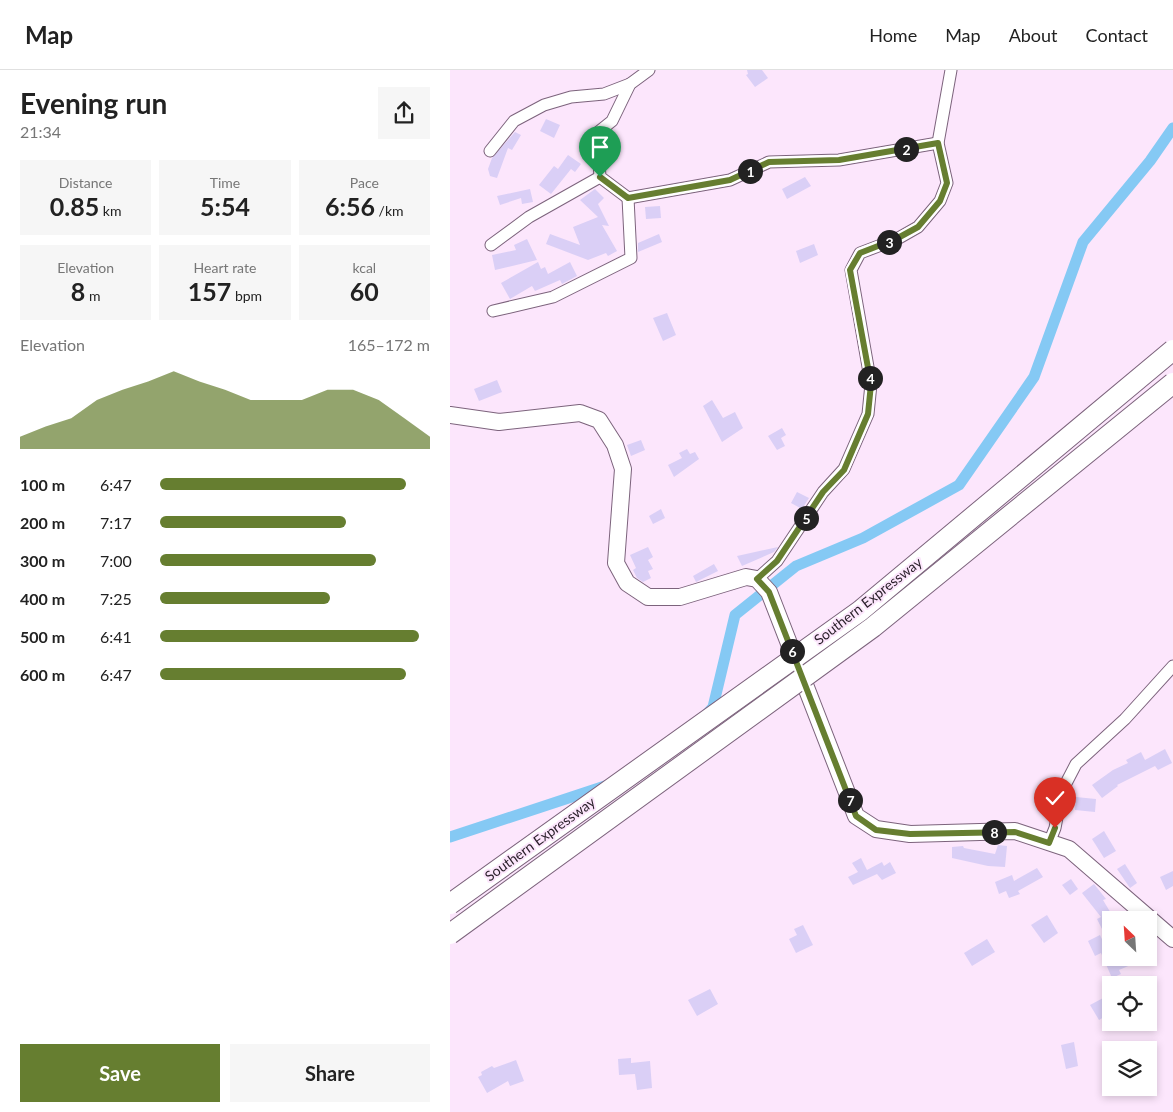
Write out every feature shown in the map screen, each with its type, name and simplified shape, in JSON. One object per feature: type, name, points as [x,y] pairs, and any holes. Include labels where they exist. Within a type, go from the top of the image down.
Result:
[{"type":"highway","name":"Southern Expressway","points":[[450,904],[860,611],[1173,350]]},
{"type":"highway","name":"Southern Expressway","points":[[450,934],[873,628],[1173,383]]},
{"type":"street","points":[[490,151],[514,121],[544,105],[570,97],[604,94],[630,84],[649,70]]},
{"type":"street","points":[[762,584],[823,492],[844,470],[868,414],[871,384],[850,270],[860,253],[896,239],[918,227],[940,201],[947,183],[938,143],[951,70]]},
{"type":"street","points":[[630,84],[612,121],[597,132],[600,177],[628,198],[730,180],[769,162],[839,160],[938,143]]},
{"type":"street","points":[[491,245],[529,217],[600,177]]},
{"type":"street","points":[[493,311],[553,297],[631,258],[628,198]]},
{"type":"street","points":[[450,415],[499,422],[580,413],[598,420],[615,445],[623,470],[616,563],[627,583],[648,597],[680,597],[746,577],[762,584],[856,816],[876,830],[910,834],[1015,832],[1068,849],[1173,939]]},
{"type":"street","points":[[1049,843],[1055,828],[1062,791],[1076,764],[1125,719],[1173,666]]},
{"type":"building","points":[[747,70],[762,70],[768,78],[755,87],[746,75],[748,74]]},
{"type":"building","points":[[546,119],[560,125],[554,138],[540,131]]},
{"type":"building","points":[[515,132],[521,135],[512,150],[508,148],[497,178],[490,176],[488,169],[492,158]]},
{"type":"building","points":[[568,155],[581,164],[575,172],[571,169],[551,194],[539,185],[554,166],[558,169]]},
{"type":"building","points":[[805,177],[811,186],[787,199],[782,189]]},
{"type":"building","points":[[530,189],[533,202],[522,204],[521,198],[500,205],[497,196]]},
{"type":"building","points":[[595,189],[604,198],[598,204],[609,226],[602,225],[617,251],[608,256],[606,253],[588,260],[546,244],[550,234],[580,245],[573,227],[598,217],[580,200]]},
{"type":"building","points":[[660,206],[661,218],[646,219],[645,207]]},
{"type":"building","points":[[659,234],[662,242],[638,252],[638,243]]},
{"type":"building","points":[[527,239],[537,260],[495,270],[492,255],[516,250],[514,245]]},
{"type":"building","points":[[814,244],[818,255],[800,263],[796,251]]},
{"type":"building","points":[[538,262],[541,269],[545,267],[548,274],[570,262],[577,276],[562,284],[560,280],[535,291],[532,286],[510,299],[501,283]]},
{"type":"building","points":[[667,313],[676,335],[663,341],[653,318]]},
{"type":"building","points":[[497,380],[502,392],[479,401],[474,389]]},
{"type":"building","points":[[712,400],[723,418],[735,412],[743,428],[722,442],[703,406]]},
{"type":"building","points":[[782,428],[786,435],[781,438],[785,446],[777,450],[768,436]]},
{"type":"building","points":[[641,440],[645,450],[631,456],[627,445]]},
{"type":"building","points":[[687,449],[690,454],[695,452],[699,459],[674,477],[668,465],[682,458],[679,453]]},
{"type":"building","points":[[797,492],[809,498],[802,509],[791,503]]},
{"type":"building","points":[[661,509],[665,518],[653,524],[649,516]]},
{"type":"building","points":[[648,547],[653,557],[648,560],[653,569],[648,571],[651,578],[643,582],[637,578],[633,570],[636,568],[630,555]]},
{"type":"building","points":[[778,547],[774,552],[742,566],[737,556]]},
{"type":"building","points":[[714,564],[718,571],[696,582],[693,576]]},
{"type":"building","points":[[1165,749],[1172,763],[1158,770],[1155,766],[1117,785],[1102,798],[1092,785],[1113,770],[1128,763],[1126,760],[1141,752],[1145,760]]},
{"type":"building","points":[[1076,797],[1096,799],[1095,812],[1075,810]]},
{"type":"building","points":[[1104,831],[1116,851],[1104,858],[1092,839]]},
{"type":"building","points":[[998,845],[1007,846],[1005,867],[988,866],[952,858],[952,847],[963,846],[964,848],[995,854]]},
{"type":"building","points":[[861,858],[867,870],[882,862],[884,866],[890,862],[896,873],[882,880],[877,874],[853,885],[848,877],[858,872],[852,863]]},
{"type":"building","points":[[1125,864],[1137,883],[1130,888],[1117,869]]},
{"type":"building","points":[[1037,868],[1043,877],[1018,891],[1020,894],[1009,898],[1006,891],[999,894],[995,882],[1012,875],[1014,881]]},
{"type":"building","points":[[1173,871],[1173,886],[1166,890],[1160,877]]},
{"type":"building","points":[[1071,879],[1078,889],[1070,895],[1062,885]]},
{"type":"building","points":[[1094,884],[1106,899],[1103,900],[1110,911],[1102,911],[1102,929],[1097,919],[1101,917],[1082,893]]},
{"type":"building","points":[[1047,915],[1058,933],[1044,943],[1031,925]]},
{"type":"building","points":[[803,925],[813,945],[796,953],[789,939],[797,935],[794,929]]},
{"type":"building","points":[[1100,935],[1102,939],[1102,955],[1101,953],[1095,956],[1088,941]]},
{"type":"building","points":[[987,939],[995,952],[972,966],[964,953]]},
{"type":"building","points":[[1107,966],[1128,966],[1119,970],[1121,974],[1111,976]]},
{"type":"building","points":[[710,989],[718,1004],[697,1016],[688,1000]]},
{"type":"building","points":[[1102,999],[1102,1018],[1099,1020],[1090,1005]]},
{"type":"building","points":[[1074,1042],[1078,1066],[1066,1069],[1061,1045]]},
{"type":"building","points":[[631,1058],[631,1063],[650,1061],[652,1088],[637,1090],[635,1074],[619,1075],[618,1059]]},
{"type":"building","points":[[516,1060],[524,1081],[510,1086],[508,1081],[487,1093],[478,1077],[482,1075],[481,1072],[492,1066],[494,1068]]},
{"type":"waterway","points":[[706,715],[713,707],[735,615],[796,566],[863,538],[959,485],[1034,377],[1083,242],[1150,161],[1173,128]]},
{"type":"waterway","points":[[450,837],[605,786]]},
{"type":"route","points":[[600,177],[628,198],[730,180],[769,162],[839,160],[938,143],[947,183],[940,201],[918,227],[896,239],[860,253],[850,270],[871,384],[868,414],[844,470],[823,492],[777,561],[757,579],[769,592],[856,816],[876,830],[910,834],[1015,832],[1049,843],[1055,828]]}]
